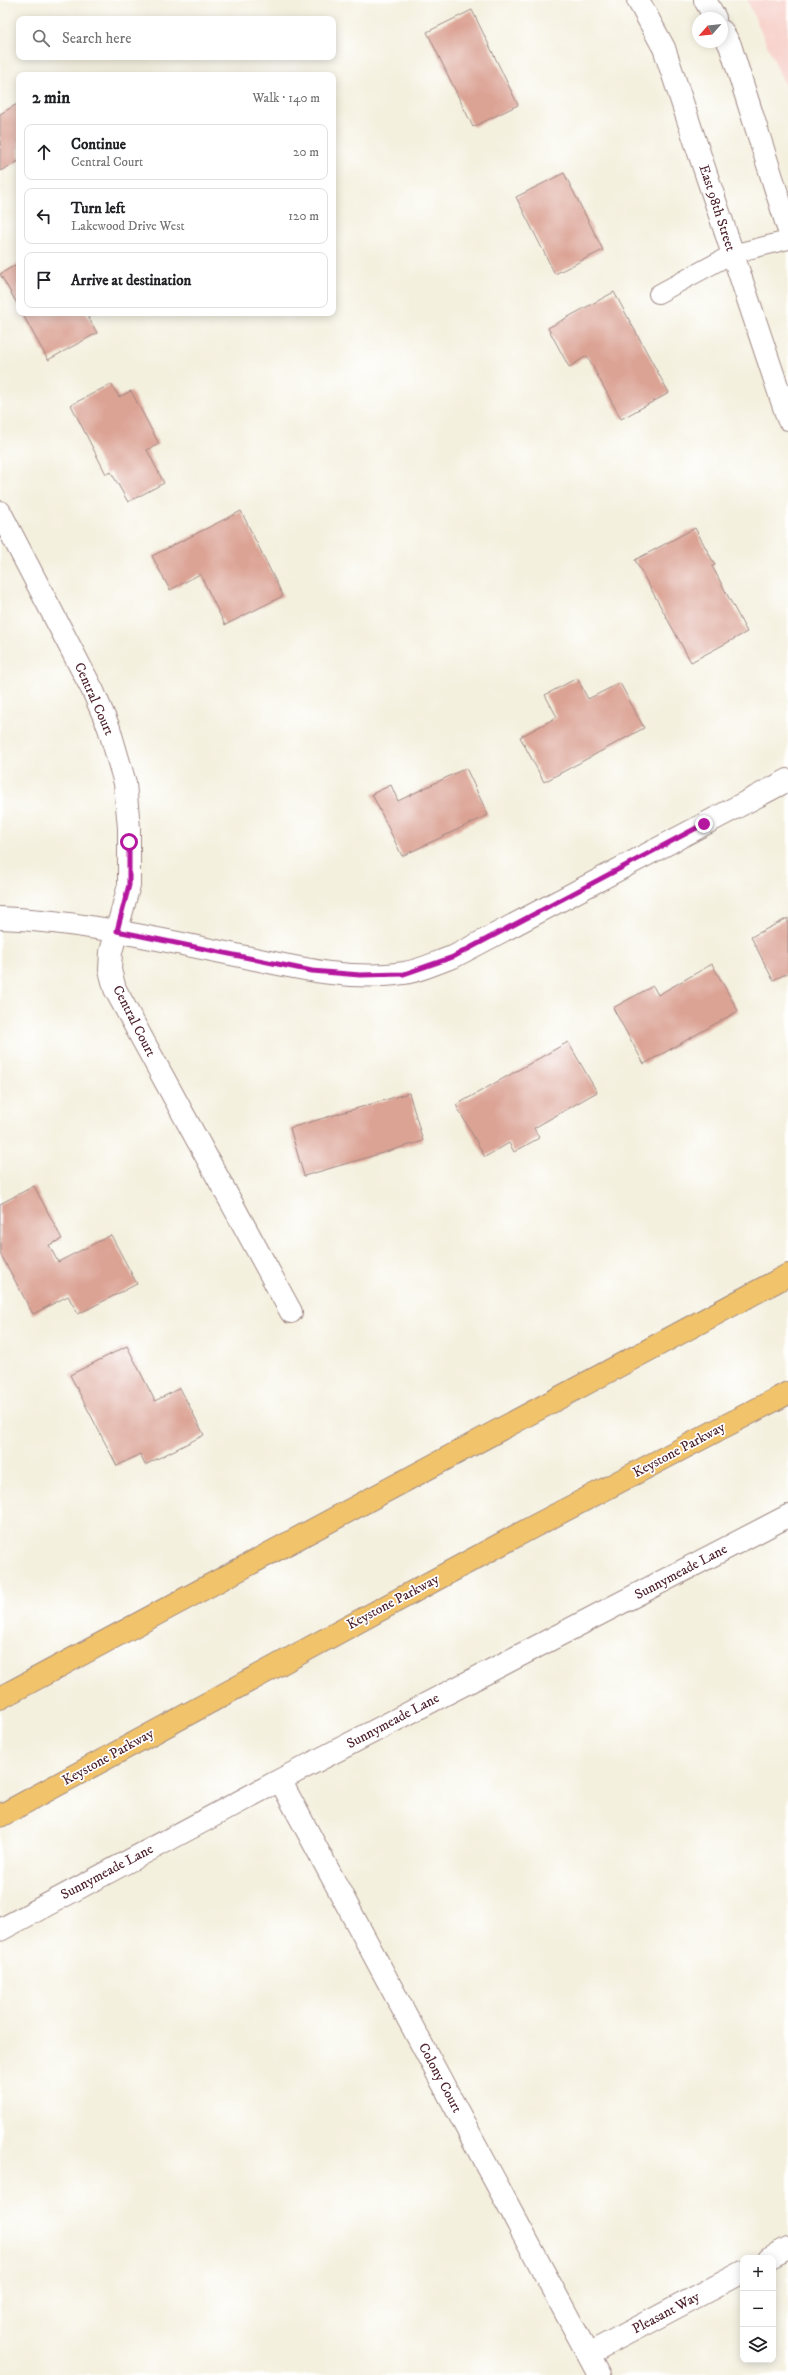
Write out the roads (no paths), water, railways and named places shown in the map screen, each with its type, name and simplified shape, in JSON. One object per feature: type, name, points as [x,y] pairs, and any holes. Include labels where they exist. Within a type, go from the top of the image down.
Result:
[{"type":"highway","points":[[0,1698],[788,1275]]},
{"type":"highway","name":"Keystone Parkway","points":[[0,1816],[498,1545],[788,1393]]},
{"type":"highway","points":[[725,1426],[788,1400]]},
{"type":"street","name":"East 98th Street","points":[[638,0],[664,48],[788,419]]},
{"type":"street","points":[[705,0],[712,12]]},
{"type":"street","points":[[728,42],[788,228]]},
{"type":"street","name":"Central Court","points":[[0,512],[93,691],[109,728],[125,783],[129,828],[129,885],[117,931],[110,970],[116,989],[291,1312]]},
{"type":"street","points":[[0,918],[44,920],[117,931],[312,971],[360,975],[404,974],[453,957],[788,780]]},
{"type":"street","name":"Sunnymeade Lane","points":[[0,1930],[280,1780],[788,1516]]},
{"type":"street","name":"Colony Court","points":[[280,1780],[599,2375]]},
{"type":"street","points":[[775,2255],[788,2248]]},
{"type":"street","name":"Pleasant Way","points":[[588,2354],[740,2274]]},
{"type":"lane","points":[[658,294],[732,254],[788,240]]}]
